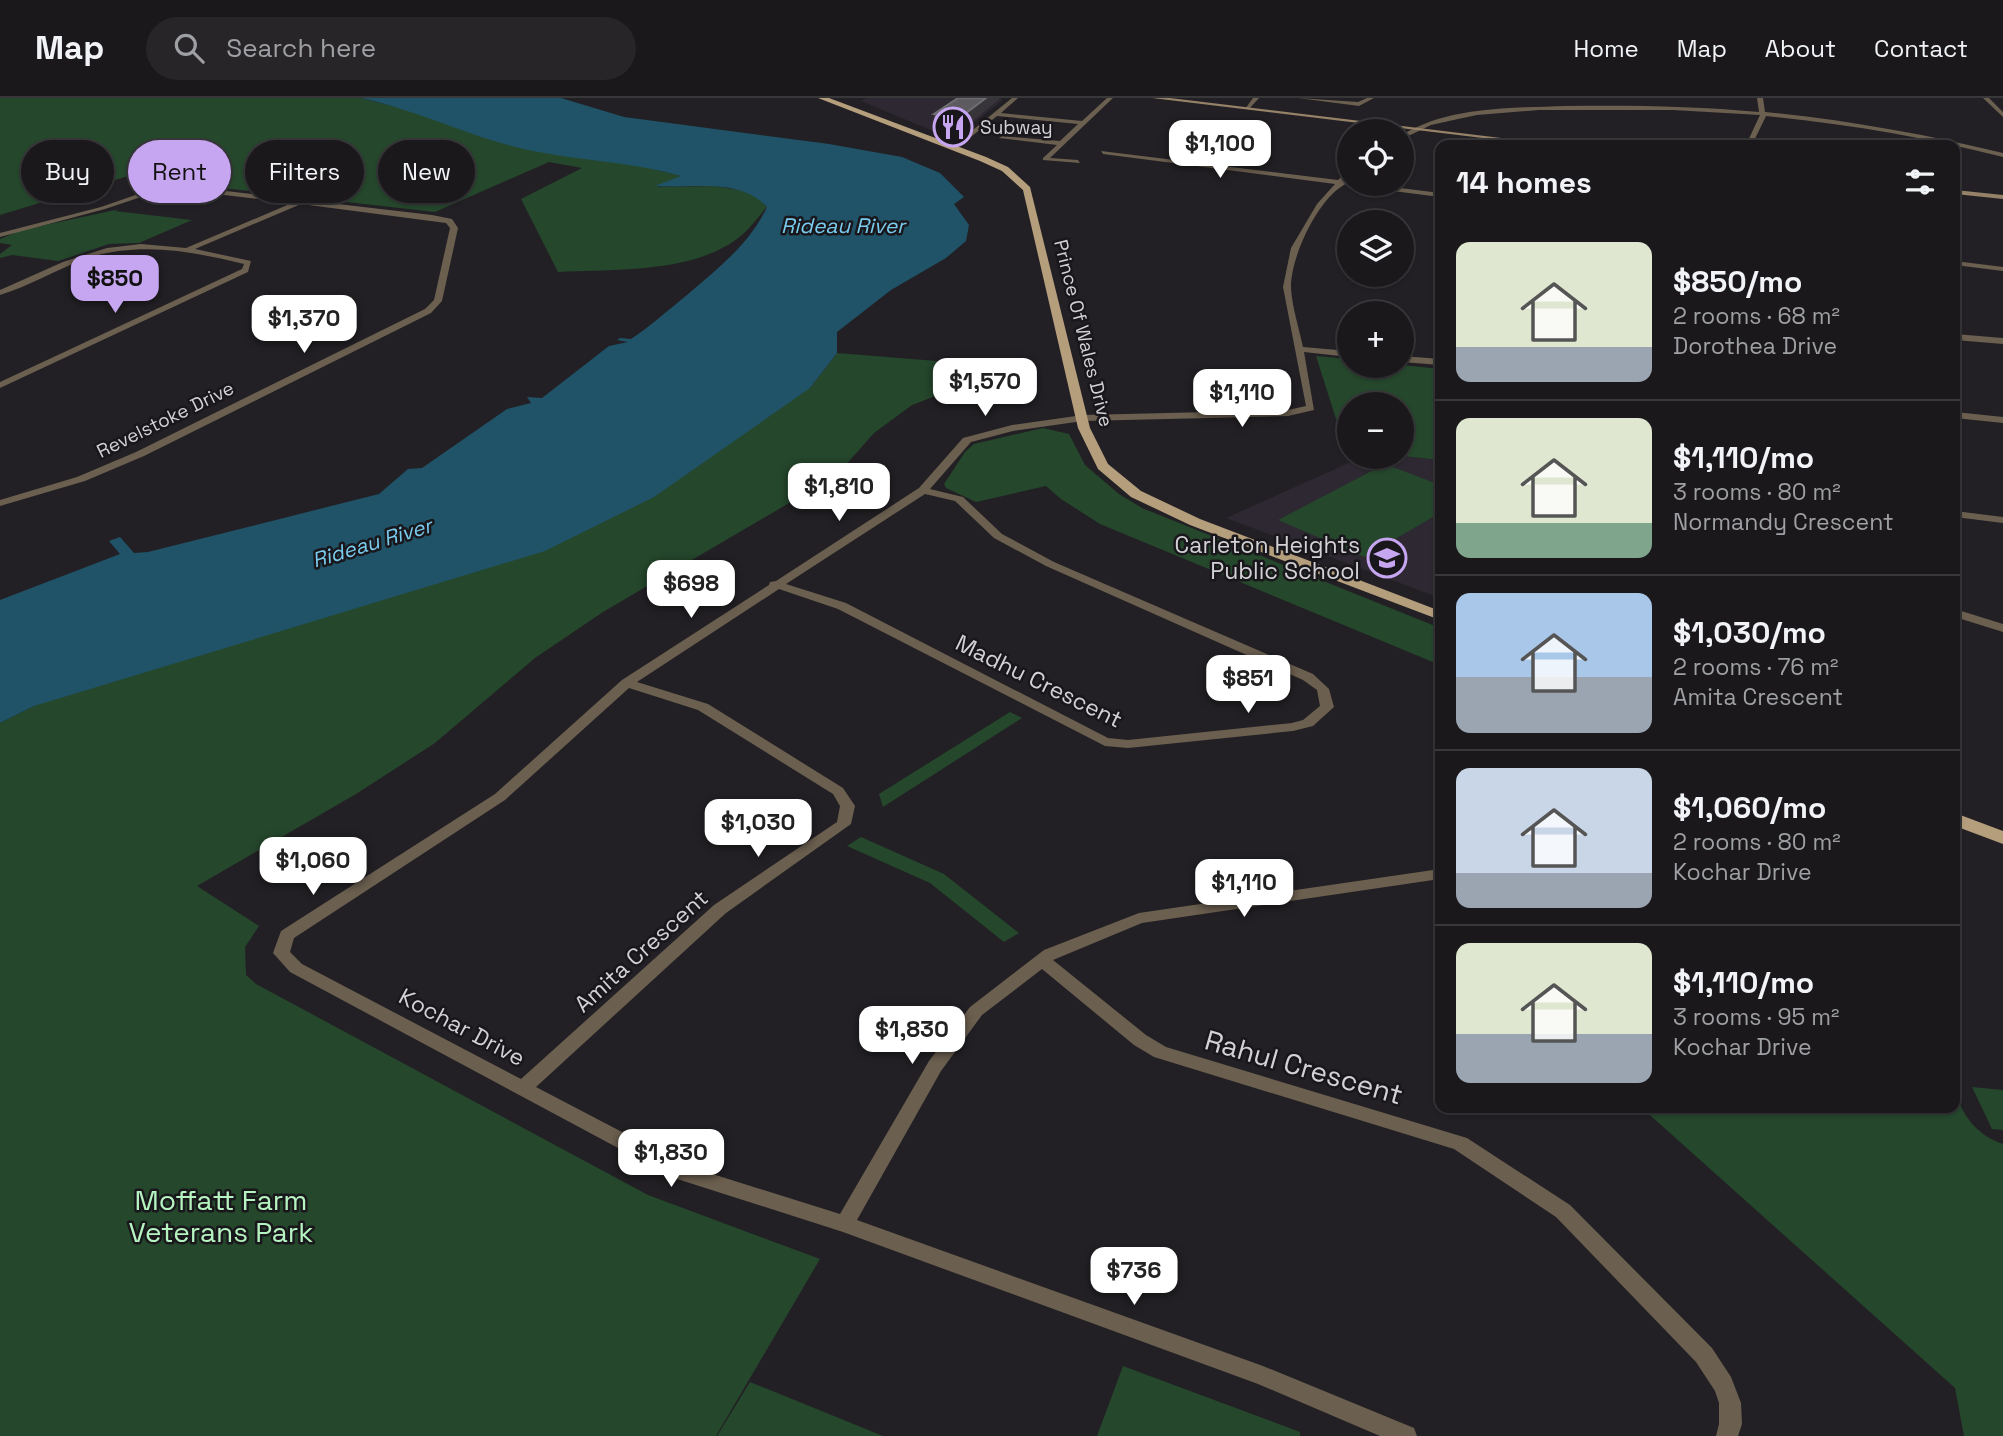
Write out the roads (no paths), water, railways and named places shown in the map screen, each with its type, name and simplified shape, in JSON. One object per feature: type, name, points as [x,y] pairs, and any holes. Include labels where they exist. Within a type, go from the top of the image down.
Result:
[{"type":"main road","name":"Prince Of Wales Drive","points":[[822,98],[844,102],[1005,169],[1027,189],[1093,450],[1103,466],[1136,494],[1195,522],[1435,614]]},
{"type":"main road","points":[[1142,98],[1170,100]]},
{"type":"main road","points":[[1154,98],[1512,140]]},
{"type":"main road","points":[[1960,193],[2003,197]]},
{"type":"main road","points":[[1960,821],[2003,838]]},
{"type":"street","points":[[946,144],[965,139],[1015,98]]},
{"type":"street","points":[[1078,162],[1045,159],[1110,98]]},
{"type":"street","points":[[1247,108],[1256,98]]},
{"type":"street","points":[[1301,98],[1359,104],[1371,98]]},
{"type":"street","points":[[1751,140],[1764,109],[1760,98]]},
{"type":"street","points":[[1986,98],[2003,116]]},
{"type":"street","points":[[1414,131],[1449,118],[1497,109],[1558,102],[1661,102],[1764,109],[1908,131],[1944,140]]},
{"type":"street","points":[[995,114],[1083,123]]},
{"type":"street","points":[[1002,138],[1060,143]]},
{"type":"street","points":[[1960,144],[2003,155]]},
{"type":"street","points":[[1103,152],[1337,182]]},
{"type":"street","points":[[1337,184],[1320,204],[1295,248],[1287,287],[1298,349],[1337,353]]},
{"type":"street","name":"Revelstoke Drive","points":[[0,235],[103,208],[156,190],[184,188],[245,195]]},
{"type":"street","points":[[1414,191],[1435,194]]},
{"type":"street","points":[[185,252],[298,203]]},
{"type":"street","name":"Revelstoke Drive","points":[[0,503],[80,479],[140,453],[412,320],[438,301],[454,228],[449,221],[309,203]]},
{"type":"street","points":[[0,293],[104,251],[138,247],[248,263],[245,270],[0,384]]},
{"type":"street","points":[[1960,263],[2003,269]]},
{"type":"street","points":[[1960,337],[2003,341]]},
{"type":"street","name":"Kochar Drive","points":[[845,1224],[681,1172],[296,968],[281,953],[287,935],[500,797],[626,683],[923,489],[967,440],[1012,428],[1083,418],[1307,410],[1311,405],[1298,349]]},
{"type":"street","points":[[1414,360],[1435,362]]},
{"type":"street","points":[[1960,416],[2003,420]]},
{"type":"street","name":"Madhu Crescent","points":[[774,584],[842,606],[1116,744],[1293,727],[1307,723],[1326,707],[1327,695],[1320,685],[1308,677],[1029,554],[998,536],[959,499],[923,489]]},
{"type":"street","points":[[1960,515],[2003,520]]},
{"type":"street","points":[[1960,615],[2003,628]]},
{"type":"street","name":"Amita Crescent","points":[[524,1087],[720,909],[844,824],[849,811],[847,800],[838,791],[703,707],[626,683]]},
{"type":"street","points":[[1406,1436],[1263,1376],[845,1224],[943,1055],[976,1011],[1050,954],[1139,918],[1435,875]]},
{"type":"street","name":"Rahul Crescent","points":[[1042,960],[1140,1041],[1160,1052],[1460,1143],[1563,1210],[1704,1355],[1724,1382],[1734,1405],[1733,1421],[1727,1436]]},
{"type":"water","name":"Rideau River","points":[[360,98],[561,98],[624,117],[829,144],[902,157],[940,173],[964,197],[954,204],[969,225],[966,241],[946,258],[891,290],[837,332],[837,353],[810,388],[654,497],[545,551],[34,706],[0,723],[0,600],[120,554],[109,541],[120,537],[134,553],[148,552],[379,494],[408,469],[422,468],[507,409],[531,403],[527,397],[542,398],[609,346],[628,342],[617,340],[631,339],[710,275],[742,244],[767,207],[743,191],[714,186],[655,186],[681,176],[511,146]]},
{"type":"place","name":"Subway","points":[[953,127]]},
{"type":"place","name":"Carleton Heights Public School","points":[[1387,558]]},
{"type":"park label","name":"Moffatt Farm Veterans Park","points":[[221,1216]]}]
